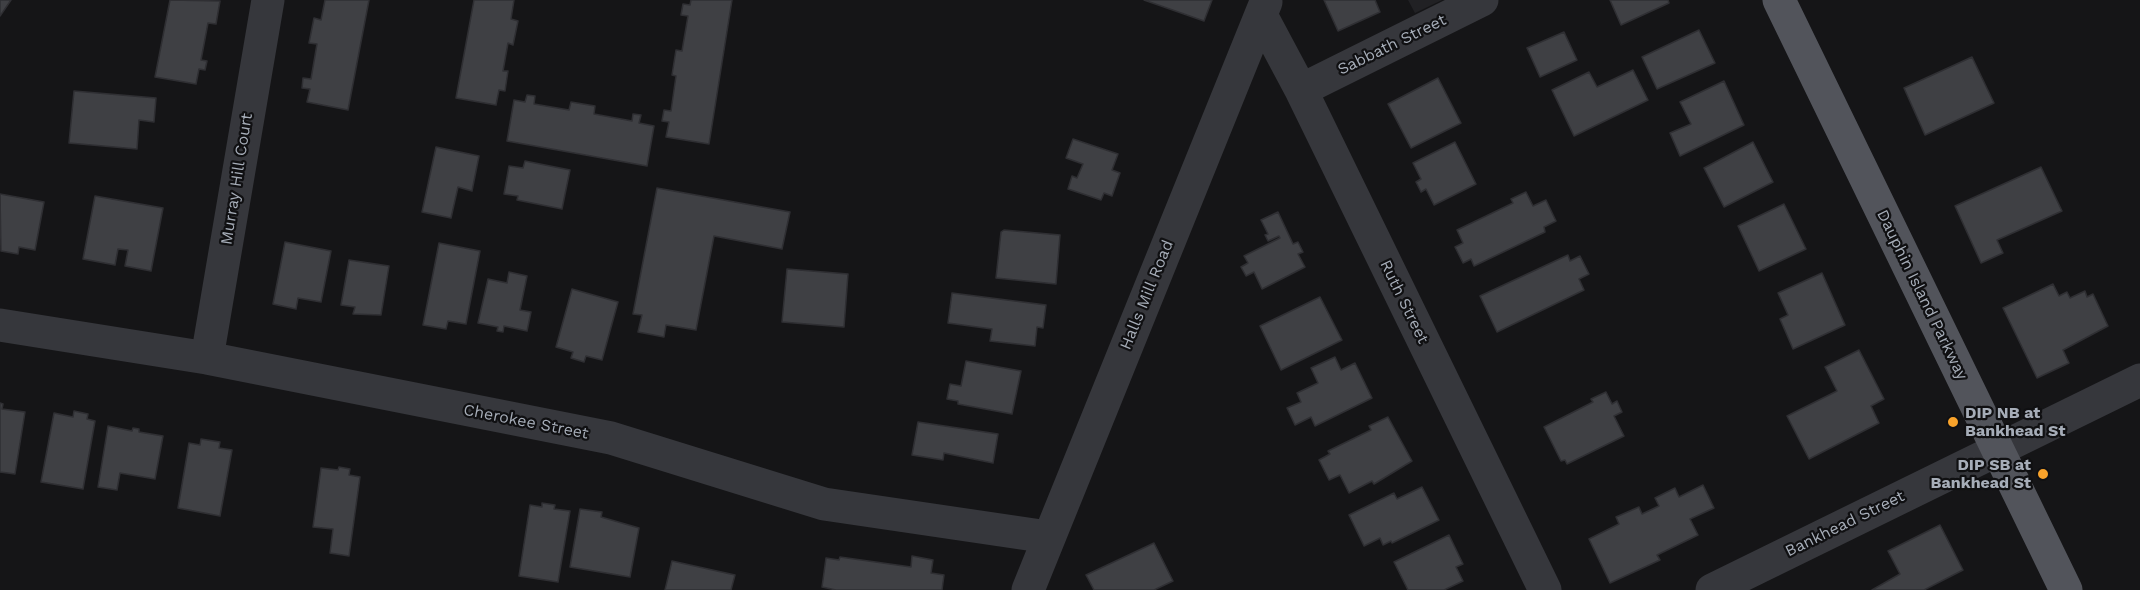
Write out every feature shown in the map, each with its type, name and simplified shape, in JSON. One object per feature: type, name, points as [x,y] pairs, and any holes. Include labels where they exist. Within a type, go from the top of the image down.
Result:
[{"type":"main road","name":"Dauphin Island Parkway","points":[[1779,0],[2066,590]]},
{"type":"street","name":"Murray Hill Court","points":[[207,358],[268,0]]},
{"type":"street","name":"Sabbath Street","points":[[1301,90],[1463,4]]},
{"type":"street","name":"Ruth Street","points":[[1264,7],[1301,90],[1545,590]]},
{"type":"street","name":"Halls Mill Road","points":[[1028,590],[1264,7]]},
{"type":"street","name":"Cherokee Street","points":[[0,325],[207,358],[611,438],[824,504],[1048,537]]},
{"type":"street","name":"Bankhead Street","points":[[1712,590],[2140,380]]},
{"type":"shaded area","points":[[1408,0],[1442,0],[1415,13]]},
{"type":"building","points":[[0,0],[11,0],[0,16]]},
{"type":"building","points":[[170,0],[220,1],[216,24],[208,23],[201,60],[207,61],[205,70],[199,69],[196,84],[155,77]]},
{"type":"building","points":[[325,0],[369,0],[348,110],[307,102],[310,89],[302,88],[303,78],[311,79],[317,44],[309,43],[314,18],[321,20]]},
{"type":"building","points":[[474,0],[514,0],[511,19],[518,21],[513,45],[508,43],[503,71],[508,71],[505,91],[499,90],[496,105],[456,98]]},
{"type":"building","points":[[691,0],[732,0],[709,144],[666,137],[669,122],[662,121],[664,110],[671,111],[676,76],[672,75],[676,50],[682,51],[688,16],[681,15],[683,4],[690,5]]},
{"type":"building","points":[[1144,0],[1212,0],[1204,21]]},
{"type":"building","points":[[1324,0],[1375,0],[1380,12],[1338,31]]},
{"type":"building","points":[[1610,0],[1668,0],[1669,3],[1621,25]]},
{"type":"building","points":[[1699,30],[1715,63],[1657,89],[1642,57]]},
{"type":"building","points":[[1564,32],[1577,60],[1540,77],[1527,48]]},
{"type":"building","points":[[1972,57],[1994,103],[1925,135],[1904,88]]},
{"type":"building","points":[[1633,70],[1648,100],[1574,136],[1552,90],[1589,72],[1597,87]]},
{"type":"building","points":[[1438,78],[1461,123],[1411,148],[1388,104]]},
{"type":"building","points":[[1724,81],[1744,125],[1680,156],[1670,133],[1691,124],[1680,102]]},
{"type":"building","points":[[74,91],[156,98],[154,122],[139,120],[137,149],[69,143]]},
{"type":"building","points":[[527,95],[535,96],[534,104],[569,110],[571,102],[595,106],[594,114],[632,121],[633,114],[641,115],[639,123],[654,126],[647,166],[507,141],[514,100],[525,102]]},
{"type":"building","points":[[1073,139],[1118,154],[1112,170],[1120,173],[1112,196],[1104,193],[1101,200],[1068,189],[1072,176],[1077,178],[1083,164],[1066,158]]},
{"type":"building","points":[[1455,142],[1476,184],[1434,205],[1426,189],[1421,192],[1416,182],[1421,179],[1413,163]]},
{"type":"building","points":[[1753,142],[1773,182],[1724,207],[1704,168]]},
{"type":"building","points":[[436,147],[479,156],[472,191],[458,187],[451,218],[422,212]]},
{"type":"building","points":[[525,161],[570,170],[562,209],[517,200],[518,196],[504,194],[509,166],[523,168]]},
{"type":"building","points":[[2041,167],[2062,211],[1997,240],[2003,253],[1981,263],[1955,206]]},
{"type":"building","points":[[657,188],[790,212],[782,249],[714,236],[696,330],[666,325],[664,337],[638,332],[642,315],[633,314]]},
{"type":"building","points":[[1526,192],[1533,206],[1546,200],[1556,221],[1544,227],[1545,232],[1474,266],[1471,259],[1463,263],[1455,247],[1463,243],[1457,230],[1513,203],[1511,199]]},
{"type":"building","points":[[0,194],[44,202],[35,250],[19,247],[18,254],[1,251]]},
{"type":"building","points":[[95,196],[163,208],[151,271],[125,266],[128,250],[118,249],[115,265],[83,259]]},
{"type":"building","points":[[1784,204],[1806,249],[1759,271],[1738,226]]},
{"type":"building","points":[[1278,212],[1293,244],[1298,242],[1303,252],[1298,254],[1305,267],[1262,289],[1254,272],[1246,276],[1241,267],[1248,263],[1244,256],[1280,238],[1279,236],[1268,241],[1265,235],[1268,234],[1261,220]]},
{"type":"building","points":[[1004,230],[1060,235],[1056,284],[996,278],[1001,232]]},
{"type":"building","points":[[285,242],[331,251],[321,302],[298,298],[296,309],[273,304]]},
{"type":"building","points":[[439,243],[480,251],[466,324],[448,321],[446,329],[423,325]]},
{"type":"building","points":[[1568,255],[1570,261],[1580,256],[1589,274],[1579,279],[1584,290],[1497,332],[1480,296]]},
{"type":"building","points":[[349,260],[389,266],[381,315],[353,314],[355,307],[341,305]]},
{"type":"building","points":[[787,269],[848,274],[844,327],[782,322]]},
{"type":"building","points":[[509,272],[527,276],[520,310],[531,312],[527,331],[504,326],[503,332],[497,331],[498,327],[478,323],[488,279],[507,283]]},
{"type":"building","points":[[1822,273],[1845,325],[1793,349],[1780,319],[1788,315],[1778,293]]},
{"type":"building","points":[[2053,284],[2059,296],[2067,292],[2070,298],[2085,291],[2087,297],[2093,294],[2108,326],[2063,350],[2069,363],[2037,378],[2003,308]]},
{"type":"building","points":[[572,289],[618,302],[602,360],[586,356],[584,362],[571,358],[573,352],[556,347]]},
{"type":"building","points":[[952,293],[1046,305],[1043,328],[1037,327],[1035,346],[990,341],[992,329],[948,323]]},
{"type":"building","points":[[1320,297],[1342,340],[1281,370],[1260,326]]},
{"type":"building","points":[[1859,350],[1884,399],[1871,406],[1879,423],[1809,459],[1787,416],[1837,391],[1825,367]]},
{"type":"building","points":[[1335,357],[1341,370],[1355,363],[1372,398],[1315,426],[1311,417],[1295,425],[1287,408],[1301,402],[1297,393],[1318,383],[1311,368]]},
{"type":"building","points":[[966,361],[1021,371],[1012,414],[958,404],[958,401],[947,399],[950,384],[961,386]]},
{"type":"building","points":[[1606,392],[1612,404],[1617,401],[1622,412],[1614,416],[1624,436],[1567,464],[1565,460],[1561,461],[1544,427],[1593,402],[1591,399]]},
{"type":"building","points":[[0,403],[3,404],[2,409],[25,412],[15,474],[0,472]]},
{"type":"building","points":[[74,411],[88,414],[87,419],[95,421],[83,489],[41,482],[54,413],[73,417]]},
{"type":"building","points":[[1388,417],[1412,461],[1374,484],[1372,481],[1349,493],[1340,475],[1329,480],[1319,460],[1330,454],[1328,451],[1371,430],[1369,426]]},
{"type":"building","points":[[918,422],[998,434],[993,463],[944,453],[943,460],[912,455]]},
{"type":"building","points":[[108,426],[132,431],[133,428],[139,429],[139,432],[163,436],[155,479],[120,473],[117,490],[98,487]]},
{"type":"building","points":[[201,439],[220,442],[219,448],[232,450],[220,516],[178,508],[189,443],[200,445]]},
{"type":"building","points":[[339,467],[350,469],[349,475],[360,477],[349,556],[330,553],[333,529],[313,527],[321,468],[338,470]]},
{"type":"building","points":[[1703,485],[1714,508],[1690,519],[1698,535],[1657,555],[1660,560],[1610,583],[1589,539],[1619,524],[1616,517],[1639,507],[1642,514],[1659,506],[1655,498],[1675,488],[1679,497]]},
{"type":"building","points":[[1422,487],[1439,520],[1392,543],[1391,541],[1383,545],[1380,538],[1364,546],[1349,515],[1394,493],[1397,499]]},
{"type":"building","points":[[542,503],[555,505],[554,509],[570,511],[558,582],[519,576],[530,505],[542,507]]},
{"type":"building","points":[[580,509],[602,512],[601,517],[639,528],[630,577],[570,567]]},
{"type":"building","points":[[1940,525],[1963,570],[1924,590],[1872,590],[1900,574],[1888,551]]},
{"type":"building","points":[[1449,535],[1463,564],[1456,567],[1463,581],[1444,590],[1408,590],[1394,562]]},
{"type":"building","points":[[1154,543],[1173,581],[1154,590],[1094,590],[1086,575]]},
{"type":"building","points":[[912,556],[933,560],[931,573],[944,575],[942,590],[836,590],[822,587],[826,558],[839,560],[840,557],[911,567]]},
{"type":"building","points":[[672,561],[735,575],[731,590],[665,590]]},
{"type":"place","name":"DIP NB at Bankhead St","points":[[1953,422]]},
{"type":"place","name":"DIP SB at Bankhead St","points":[[2043,474]]}]
